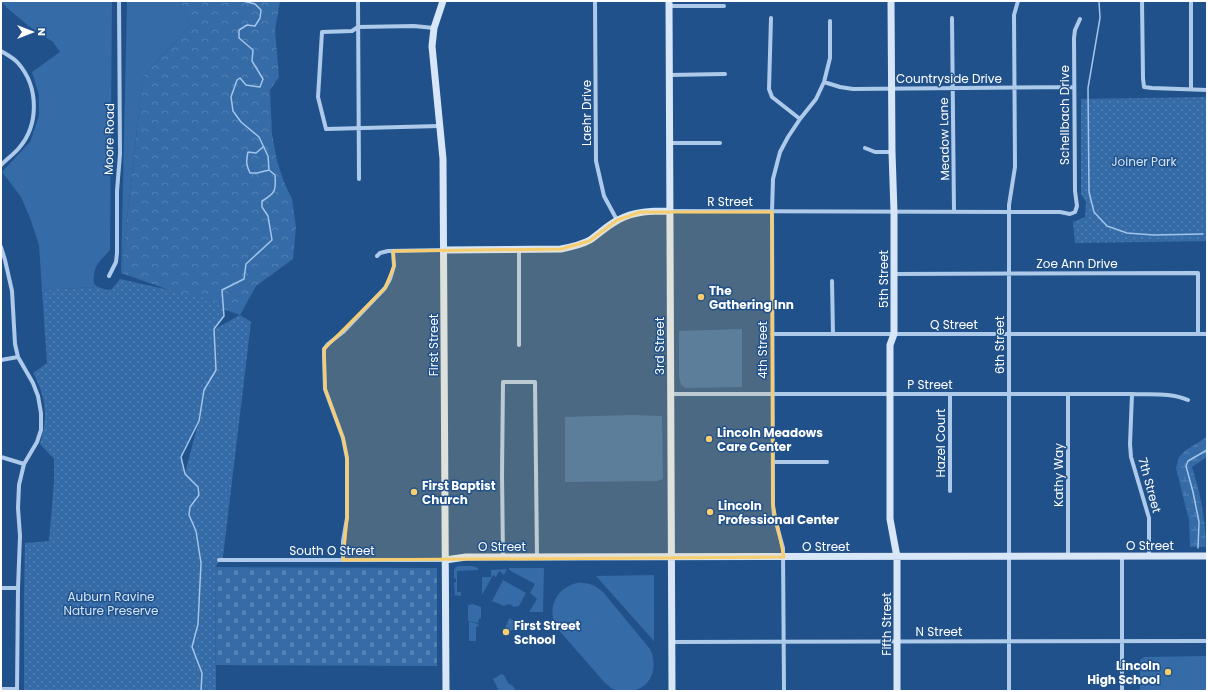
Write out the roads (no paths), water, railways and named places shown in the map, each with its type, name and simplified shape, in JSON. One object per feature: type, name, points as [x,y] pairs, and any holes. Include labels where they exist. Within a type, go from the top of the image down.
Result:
[{"type":"street","name":"Moore Road","points":[[109,276],[116,262],[117,253],[117,191],[120,154],[119,1]]},
{"type":"street","points":[[358,1],[358,179]]},
{"type":"street","name":"First Street","points":[[442,1],[434,28],[432,59],[443,159],[446,691]]},
{"type":"street","name":"Laehr Drive","points":[[595,1],[596,161],[604,196],[617,220]]},
{"type":"street","name":"5th Street","points":[[891,1],[894,334],[890,345],[890,519],[897,557]]},
{"type":"street","name":"6th Street","points":[[1009,691],[1009,205],[1015,167],[1014,15],[1018,1]]},
{"type":"street","points":[[1142,1],[1144,87],[1207,90]]},
{"type":"street","points":[[1191,1],[1191,89]]},
{"type":"street","points":[[669,4],[724,6]]},
{"type":"street","name":"3rd Street","points":[[669,4],[672,691]]},
{"type":"street","points":[[771,18],[769,89],[772,97],[800,118]]},
{"type":"street","name":"Meadow Lane","points":[[952,18],[954,212]]},
{"type":"street","name":"Schellbach Drive","points":[[1075,212],[1077,206],[1075,191],[1074,38],[1075,30],[1080,19]]},
{"type":"street","name":"4th Street","points":[[784,691],[784,557],[782,541],[774,514],[772,334],[773,179],[780,152],[800,118],[816,99],[824,82],[830,58],[830,22]]},
{"type":"street","points":[[434,28],[414,26],[358,27],[352,31],[322,32],[318,97],[326,130],[439,126]]},
{"type":"street","points":[[1,50],[18,63],[26,76],[33,94],[34,109],[32,124],[26,137],[19,148],[1,165]]},
{"type":"street","points":[[669,75],[725,74]]},
{"type":"street","name":"Countryside Drive","points":[[824,82],[853,89],[1074,87]]},
{"type":"street","points":[[669,143],[720,143]]},
{"type":"street","points":[[865,148],[875,152],[892,152]]},
{"type":"street","name":"R Street","points":[[377,256],[383,252],[393,251],[546,250],[575,247],[589,241],[617,220],[640,212],[1060,212],[1070,214],[1075,212]]},
{"type":"street","points":[[1,247],[12,291],[15,344],[18,357],[33,383],[38,396],[41,413],[41,430],[37,442],[24,464],[19,485],[18,500],[20,536],[17,690],[1,689]]},
{"type":"street","points":[[519,250],[519,345]]},
{"type":"street","points":[[343,560],[343,541],[347,518],[347,458],[343,438],[325,389],[324,349],[343,332],[385,288],[390,279],[394,266],[393,251]]},
{"type":"street","name":"Zoe Ann Drive","points":[[894,274],[1198,273],[1198,334]]},
{"type":"street","points":[[832,281],[833,334]]},
{"type":"street","name":"Q Street","points":[[772,334],[1207,334]]},
{"type":"street","points":[[1,360],[18,357]]},
{"type":"street","points":[[504,557],[502,474],[504,382],[535,382],[537,557]]},
{"type":"street","name":"P Street","points":[[671,394],[1132,394],[1179,396],[1188,400]]},
{"type":"street","name":"Hazel Court","points":[[950,394],[950,491]]},
{"type":"street","name":"Kathy Way","points":[[1068,394],[1068,557]]},
{"type":"street","name":"7th Street","points":[[1132,394],[1130,444],[1132,457],[1149,518],[1149,556]]},
{"type":"street","points":[[1,457],[24,464]]},
{"type":"street","points":[[773,462],[827,462]]},
{"type":"street","name":"O Street","points":[[445,560],[466,557],[1207,556]]},
{"type":"street","name":"Fifth Street","points":[[897,557],[897,691]]},
{"type":"street","points":[[1122,557],[1122,691]]},
{"type":"street","name":"South O Street","points":[[219,560],[445,560]]},
{"type":"street","points":[[1,588],[18,588]]},
{"type":"street","name":"N Street","points":[[672,642],[1207,641]]},
{"type":"waterway","points":[[201,691],[202,673],[192,647],[198,624],[201,563],[196,531],[189,515],[190,507],[199,495],[198,487],[185,474],[181,457],[199,421],[204,390],[216,370],[214,329],[224,316],[222,290],[244,279],[246,264],[272,240],[268,216],[262,207],[262,201],[273,193],[275,188],[275,175],[269,170],[268,156],[259,137],[241,122],[233,111],[231,97],[237,80],[240,78],[246,85],[260,87],[263,79],[252,61],[253,50],[239,38],[239,30],[247,25],[255,26],[260,18],[261,10],[255,4],[243,1]]},
{"type":"waterway","points":[[1099,1],[1100,18],[1088,88],[1089,192],[1094,212],[1107,226],[1127,233],[1154,235],[1203,234]]},
{"type":"waterway","points":[[263,147],[256,153],[248,152],[247,165],[250,173],[269,170]]},
{"type":"waterway","points":[[1198,548],[1199,522],[1186,466],[1188,461],[1207,450]]},
{"type":"place","name":"The Gathering Inn","points":[[701,297]]},
{"type":"place","name":"Lincoln Meadows Care Center","points":[[709,439]]},
{"type":"place","name":"First Baptist Church","points":[[414,492]]},
{"type":"place","name":"Lincoln Professional Center","points":[[710,512]]},
{"type":"place","name":"First Street School","points":[[506,632]]},
{"type":"place","name":"Lincoln High School","points":[[1168,672]]},
{"type":"park label","name":"Joiner Park","points":[[1144,161]]},
{"type":"park label","name":"Auburn Ravine Nature Preserve","points":[[111,603]]}]
